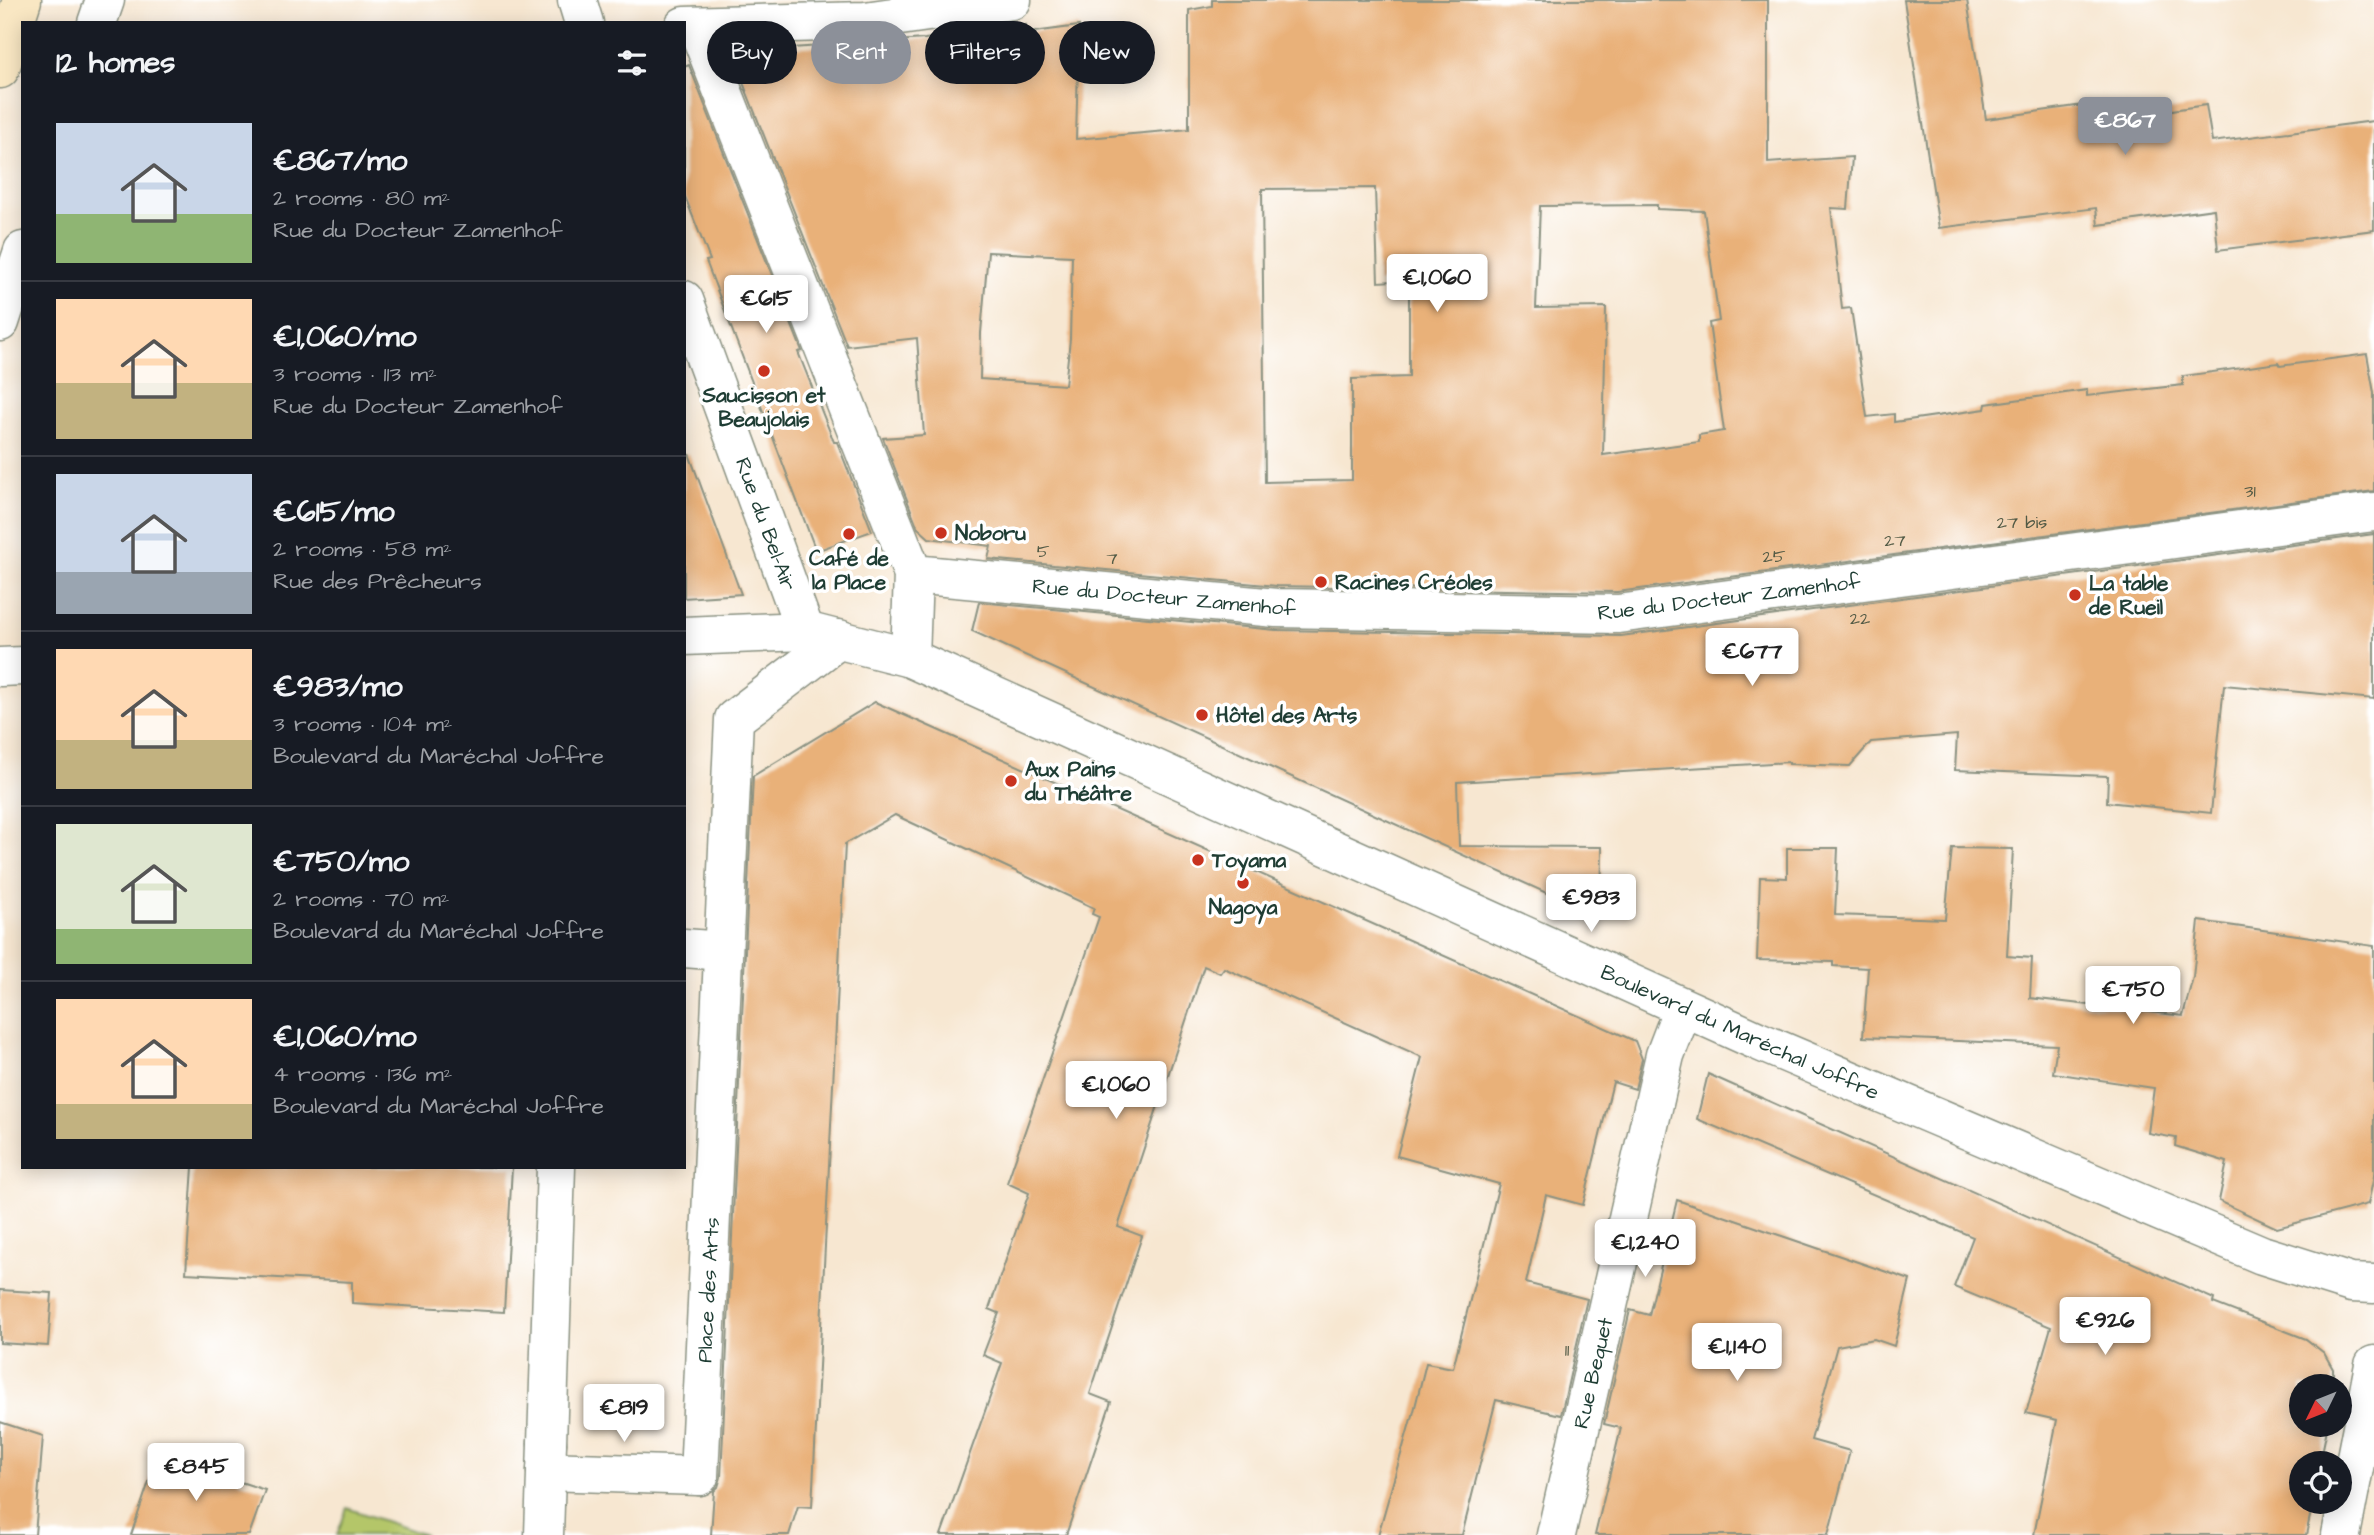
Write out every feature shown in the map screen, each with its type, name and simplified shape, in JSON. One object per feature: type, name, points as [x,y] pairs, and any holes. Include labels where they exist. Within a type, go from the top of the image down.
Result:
[{"type":"main road","points":[[10,56],[14,5]]},
{"type":"street","points":[[98,21],[105,0]]},
{"type":"street","points":[[577,0],[583,21]]},
{"type":"street","points":[[910,658],[913,574],[691,26],[864,21],[1012,0]]},
{"type":"street","points":[[0,322],[21,257]]},
{"type":"street","name":"Rue du Bel-Air","points":[[686,305],[822,635]]},
{"type":"street","name":"Rue du Docteur Zamenhof","points":[[913,574],[1276,608],[1618,614],[2374,512]]},
{"type":"street","name":"Boulevard du Maréchal Joffre","points":[[686,636],[822,635],[910,658],[1683,1008],[2262,1255],[2351,1283],[2374,1284]]},
{"type":"street","name":"Place des Arts","points":[[547,1457],[699,1476],[734,719],[822,635]]},
{"type":"street","points":[[0,667],[21,666]]},
{"type":"street","points":[[686,948],[723,951]]},
{"type":"street","name":"Rue Bequet","points":[[1556,1535],[1665,1055],[1683,1008]]},
{"type":"street","points":[[544,1535],[556,1169]]},
{"type":"street","points":[[2341,1535],[2374,1365]]},
{"type":"green space","points":[[347,1508],[425,1535],[337,1535]]},
{"type":"building","points":[[1212,0],[1768,0],[1768,163],[1852,157],[1848,209],[1831,208],[1842,309],[1851,308],[1867,417],[1894,414],[1894,422],[1985,409],[1986,404],[2087,390],[2087,396],[2183,385],[2183,376],[2367,354],[2374,393],[2374,491],[1617,592],[1277,586],[988,559],[991,546],[929,538],[918,528],[883,438],[924,435],[917,338],[847,346],[744,84],[797,84],[797,48],[811,47],[811,84],[911,84],[911,40],[925,39],[925,84],[1045,84],[1045,30],[1059,29],[1059,84],[1077,84],[1076,139],[1189,129],[1189,10],[1212,6]],"holes":[[[1375,188],[1378,282],[1409,280],[1409,377],[1352,379],[1352,480],[1265,482],[1262,189]],[[1657,205],[1657,209],[1704,211],[1719,321],[1709,323],[1724,431],[1699,435],[1699,442],[1603,455],[1606,307],[1536,308],[1540,206]],[[988,252],[1072,256],[1070,339],[1065,385],[980,379]]]},
{"type":"building","points":[[1904,0],[1967,0],[1986,119],[2097,103],[2098,121],[2206,105],[2212,142],[2374,121],[2374,230],[2218,250],[2214,209],[2098,225],[2096,208],[1939,228]]},
{"type":"building","points":[[689,65],[802,351],[798,352],[872,531],[816,551],[706,261],[710,260],[686,199],[686,66]]},
{"type":"building","points":[[686,454],[689,454],[741,594],[686,598]]},
{"type":"building","points":[[2374,534],[2374,699],[2224,685],[2211,813],[2107,802],[2108,776],[1955,770],[1957,735],[1871,742],[1850,766],[1789,762],[1457,782],[1459,846],[1602,847],[1601,918],[972,631],[979,602],[1276,630],[1621,636]]},
{"type":"building","points":[[875,702],[1635,1041],[1642,1059],[1635,1089],[1613,1082],[1583,1205],[1546,1195],[1526,1283],[1587,1299],[1561,1415],[1496,1400],[1462,1535],[1378,1535],[1426,1363],[1453,1368],[1499,1184],[1397,1156],[1422,1057],[1224,968],[1220,973],[1204,966],[1118,1227],[1142,1236],[1090,1394],[1111,1402],[1066,1535],[941,1535],[1002,1363],[983,1355],[999,1313],[989,1309],[1029,1193],[1007,1183],[1099,917],[1092,914],[1094,908],[895,815],[845,844],[812,1507],[798,1506],[789,1535],[711,1535],[714,1491],[721,1477],[753,776]]},
{"type":"building","points":[[1787,848],[1838,848],[1835,915],[1945,919],[1952,848],[2013,849],[2007,956],[2032,958],[2030,998],[2183,1016],[2193,977],[2199,921],[2374,946],[2374,1176],[2368,1204],[2277,1228],[2219,1201],[2227,1162],[2175,1146],[2176,1138],[2148,1133],[2154,1088],[2053,1073],[2057,1045],[1863,1037],[1868,968],[1833,966],[1833,962],[1757,960],[1760,877],[1787,878]]},
{"type":"building","points":[[1708,1074],[2214,1299],[2213,1303],[2306,1339],[2324,1353],[2333,1374],[2289,1374],[2289,1437],[2325,1437],[2322,1451],[2289,1451],[2289,1514],[2310,1514],[2306,1535],[2034,1535],[2057,1420],[2026,1413],[2051,1327],[1954,1287],[1973,1237],[1697,1119]]},
{"type":"building","points":[[193,1169],[512,1169],[504,1312],[352,1303],[352,1282],[186,1273]]},
{"type":"building","points":[[1677,1200],[1910,1280],[1894,1346],[1874,1339],[1837,1346],[1811,1440],[1850,1451],[1828,1535],[1595,1535],[1621,1428],[1604,1424],[1630,1310],[1649,1315]]},
{"type":"building","points":[[0,1290],[52,1293],[48,1346],[0,1343]]},
{"type":"building","points":[[0,1422],[43,1436],[35,1535],[0,1535]]},
{"type":"building","points":[[158,1455],[265,1490],[249,1535],[131,1535]]},
{"type":"place","name":"Saucisson et Beaujolais","points":[[764,371]]},
{"type":"place","name":"Noboru","points":[[941,533]]},
{"type":"place","name":"Café de la Place","points":[[849,534]]},
{"type":"place","name":"Racines Créoles","points":[[1321,582]]},
{"type":"place","name":"La table de Rueil","points":[[2075,595]]},
{"type":"place","name":"Hôtel des Arts","points":[[1202,715]]},
{"type":"place","name":"Aux Pains du Théâtre","points":[[1011,781]]},
{"type":"place","name":"Toyama","points":[[1198,860]]},
{"type":"place","name":"Nagoya","points":[[1243,883]]}]
